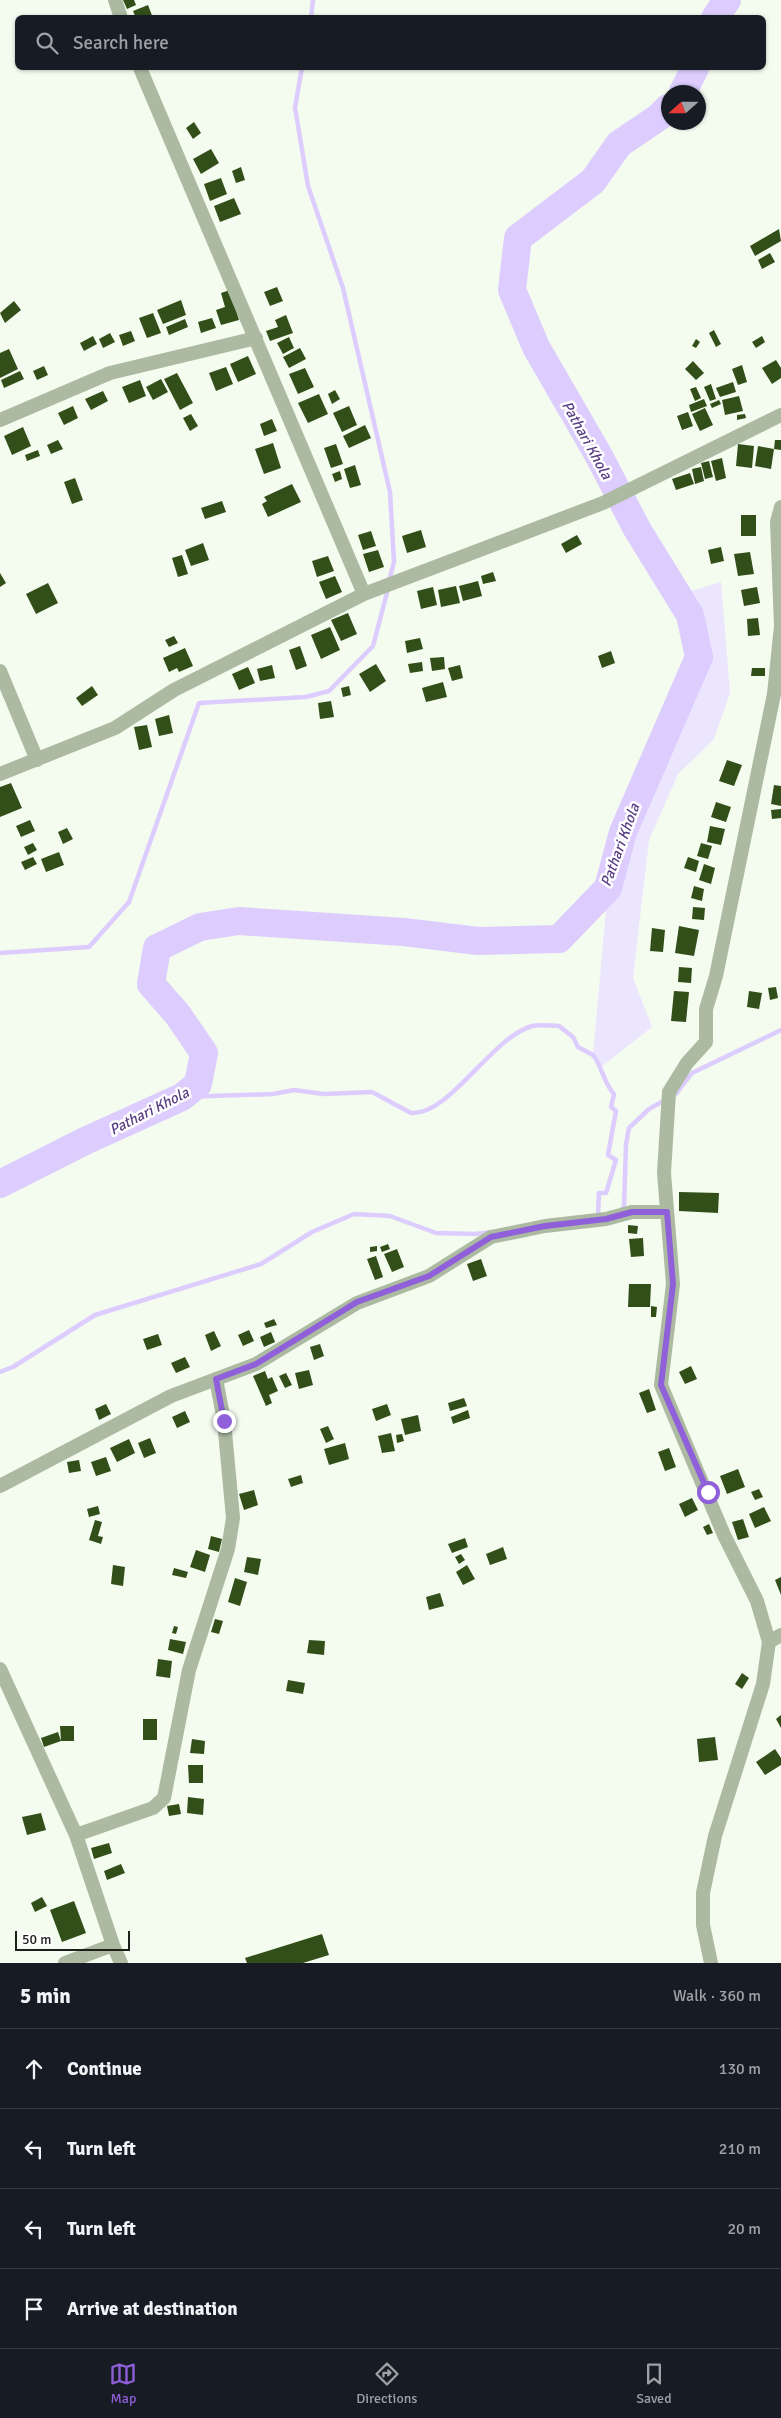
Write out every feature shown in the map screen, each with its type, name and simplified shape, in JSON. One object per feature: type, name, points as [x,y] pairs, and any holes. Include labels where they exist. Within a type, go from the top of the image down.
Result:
[{"type":"street","points":[[115,0],[120,15]]},
{"type":"street","points":[[141,70],[364,594]]},
{"type":"street","points":[[0,420],[110,373],[256,338]]},
{"type":"street","points":[[0,774],[115,728],[174,690],[364,594],[603,503],[781,415]]},
{"type":"street","points":[[710,1963],[703,1925],[703,1893],[715,1836],[763,1684],[775,1638],[724,1535],[661,1385],[673,1284],[664,1173],[669,1092],[686,1063],[706,1042],[706,1010],[716,976],[774,694],[780,626],[777,522],[781,507]]},
{"type":"street","points":[[0,671],[37,760]]},
{"type":"street","points":[[0,1486],[171,1396],[256,1364],[357,1302],[429,1276],[491,1237],[545,1226],[606,1219],[632,1212],[667,1212]]},
{"type":"street","points":[[76,1835],[153,1808],[164,1798],[189,1670],[228,1549],[233,1518],[224,1421],[216,1379]]},
{"type":"street","points":[[0,1669],[76,1835],[112,1945],[121,1963]]},
{"type":"street","points":[[65,1963],[112,1945]]},
{"type":"shaded area","points":[[721,582],[730,693],[714,739],[678,774],[649,840],[633,978],[652,1027],[602,1066],[593,1055],[608,888],[623,832],[699,657],[690,615],[678,595]]},
{"type":"building","points":[[123,0],[134,0],[136,5],[127,9]]},
{"type":"building","points":[[148,5],[152,15],[135,15],[133,11]]},
{"type":"building","points":[[194,122],[201,133],[193,139],[186,128]]},
{"type":"building","points":[[211,149],[219,163],[201,174],[193,159]]},
{"type":"building","points":[[241,167],[245,180],[236,183],[232,171]]},
{"type":"building","points":[[221,178],[227,194],[210,201],[204,184]]},
{"type":"building","points":[[234,198],[241,214],[220,222],[214,206]]},
{"type":"building","points":[[779,229],[781,241],[755,256],[750,246]]},
{"type":"building","points":[[770,253],[775,262],[762,269],[758,260]]},
{"type":"building","points":[[277,287],[283,301],[270,306],[264,292]]},
{"type":"building","points":[[230,290],[239,320],[221,325],[216,310],[225,307],[221,293]]},
{"type":"building","points":[[181,300],[186,315],[163,324],[157,310]]},
{"type":"building","points":[[14,301],[21,310],[5,323],[0,313]]},
{"type":"building","points":[[153,313],[161,333],[147,338],[139,318]]},
{"type":"building","points":[[286,315],[293,333],[270,341],[266,331],[278,327],[275,320]]},
{"type":"building","points":[[212,318],[216,328],[201,333],[198,322]]},
{"type":"building","points":[[185,319],[188,327],[169,335],[166,327]]},
{"type":"building","points":[[714,330],[721,344],[716,347],[709,333]]},
{"type":"building","points":[[131,331],[135,341],[123,346],[119,335]]},
{"type":"building","points":[[110,333],[115,342],[103,348],[99,339]]},
{"type":"building","points":[[93,336],[97,344],[84,351],[80,343]]},
{"type":"building","points":[[762,336],[765,342],[756,348],[752,342]]},
{"type":"building","points":[[289,337],[294,348],[283,354],[277,343]]},
{"type":"building","points":[[696,339],[700,342],[696,348],[692,346]]},
{"type":"building","points":[[300,348],[306,359],[289,368],[283,357]]},
{"type":"building","points":[[9,349],[18,369],[0,378],[0,353]]},
{"type":"building","points":[[248,356],[256,374],[238,382],[230,364]]},
{"type":"building","points":[[776,360],[781,368],[781,378],[772,384],[762,368]]},
{"type":"building","points":[[693,361],[704,373],[696,380],[685,369]]},
{"type":"building","points":[[742,365],[747,382],[738,385],[732,369]]},
{"type":"building","points":[[44,366],[48,375],[37,380],[33,371]]},
{"type":"building","points":[[226,367],[233,384],[216,391],[209,373]]},
{"type":"building","points":[[305,368],[314,387],[298,394],[289,374]]},
{"type":"building","points":[[20,371],[24,379],[4,388],[1,380]]},
{"type":"building","points":[[177,373],[193,403],[180,410],[164,379]]},
{"type":"building","points":[[161,379],[168,392],[153,400],[146,387]]},
{"type":"building","points":[[140,380],[146,396],[129,403],[122,387]]},
{"type":"building","points":[[733,382],[736,392],[720,397],[716,388]]},
{"type":"building","points":[[711,384],[716,399],[710,401],[704,387]]},
{"type":"building","points":[[696,387],[701,398],[695,401],[690,389]]},
{"type":"building","points":[[335,390],[340,399],[332,404],[328,394]]},
{"type":"building","points":[[103,391],[108,401],[91,410],[85,399]]},
{"type":"building","points":[[319,394],[328,414],[308,423],[298,403]]},
{"type":"building","points":[[739,396],[743,411],[725,415],[722,400]]},
{"type":"building","points":[[704,399],[707,406],[691,412],[689,405]]},
{"type":"building","points":[[719,400],[721,404],[712,408],[710,404]]},
{"type":"building","points":[[73,406],[78,418],[64,425],[58,413]]},
{"type":"building","points":[[349,406],[357,425],[342,432],[333,413]]},
{"type":"building","points":[[705,408],[713,425],[700,431],[692,414]]},
{"type":"building","points":[[688,412],[693,426],[682,430],[677,416]]},
{"type":"building","points":[[191,414],[198,426],[190,431],[183,418]]},
{"type":"building","points":[[745,414],[746,418],[737,420],[737,415]]},
{"type":"building","points":[[272,419],[277,431],[264,436],[260,424]]},
{"type":"building","points":[[365,425],[371,438],[349,448],[343,436]]},
{"type":"building","points":[[23,427],[31,446],[12,455],[4,436]]},
{"type":"building","points":[[58,440],[63,449],[51,454],[47,445]]},
{"type":"building","points":[[775,440],[781,440],[781,450],[774,449]]},
{"type":"building","points":[[273,443],[281,468],[264,474],[255,449]]},
{"type":"building","points":[[336,444],[343,464],[331,468],[324,448]]},
{"type":"building","points":[[738,444],[754,446],[752,468],[736,466]]},
{"type":"building","points":[[758,446],[774,449],[771,469],[755,466]]},
{"type":"building","points":[[38,450],[40,456],[27,461],[25,455]]},
{"type":"building","points":[[722,458],[726,478],[716,481],[711,461]]},
{"type":"building","points":[[709,461],[713,477],[705,479],[701,463]]},
{"type":"building","points":[[355,465],[361,485],[350,488],[344,469]]},
{"type":"building","points":[[701,467],[704,481],[695,484],[692,469]]},
{"type":"building","points":[[340,471],[342,479],[335,482],[332,474]]},
{"type":"building","points":[[690,473],[694,484],[676,490],[672,479]]},
{"type":"building","points":[[75,478],[83,500],[72,504],[64,482]]},
{"type":"building","points":[[292,484],[301,502],[268,517],[262,504],[267,501],[264,497]]},
{"type":"building","points":[[222,501],[226,512],[205,519],[201,508]]},
{"type":"building","points":[[741,515],[756,515],[756,536],[741,536]]},
{"type":"building","points":[[421,530],[426,547],[407,553],[402,536]]},
{"type":"building","points":[[371,531],[376,546],[363,550],[358,535]]},
{"type":"building","points":[[577,535],[582,544],[566,553],[561,544]]},
{"type":"building","points":[[203,543],[209,560],[191,566],[185,550]]},
{"type":"building","points":[[721,547],[724,561],[711,564],[708,550]]},
{"type":"building","points":[[378,550],[384,567],[369,572],[363,554]]},
{"type":"building","points":[[750,552],[754,574],[738,576],[734,554]]},
{"type":"building","points":[[182,555],[188,574],[178,577],[172,558]]},
{"type":"building","points":[[328,556],[334,571],[317,577],[312,561]]},
{"type":"building","points":[[493,572],[496,581],[483,584],[481,576]]},
{"type":"building","points":[[0,573],[6,583],[0,587]]},
{"type":"building","points":[[335,576],[342,592],[326,599],[319,582]]},
{"type":"building","points":[[478,581],[482,596],[463,601],[459,586]]},
{"type":"building","points":[[48,583],[58,603],[36,614],[26,594]]},
{"type":"building","points":[[456,586],[460,603],[441,607],[438,590]]},
{"type":"building","points":[[433,587],[437,605],[421,609],[417,591]]},
{"type":"building","points":[[757,587],[760,603],[744,606],[741,590]]},
{"type":"building","points":[[348,613],[357,634],[341,641],[331,620]]},
{"type":"building","points":[[758,618],[760,635],[748,636],[747,619]]},
{"type":"building","points":[[330,627],[340,650],[321,659],[311,635]]},
{"type":"building","points":[[174,636],[178,643],[169,647],[165,640]]},
{"type":"building","points":[[420,638],[423,649],[407,653],[405,641]]},
{"type":"building","points":[[300,646],[307,666],[296,670],[289,650]]},
{"type":"building","points":[[185,648],[193,666],[179,672],[177,668],[169,672],[163,658]]},
{"type":"building","points":[[611,651],[615,663],[602,668],[598,656]]},
{"type":"building","points":[[444,657],[445,669],[432,671],[430,658]]},
{"type":"building","points":[[422,662],[423,671],[410,673],[408,664]]},
{"type":"building","points":[[376,664],[386,681],[370,692],[359,674]]},
{"type":"building","points":[[272,665],[275,678],[260,681],[257,669]]},
{"type":"building","points":[[460,665],[463,678],[452,681],[448,668]]},
{"type":"building","points":[[248,667],[255,683],[239,690],[232,674]]},
{"type":"building","points":[[752,668],[765,668],[765,676],[751,676]]},
{"type":"building","points":[[443,682],[447,697],[426,702],[422,688]]},
{"type":"building","points":[[92,686],[98,695],[82,706],[76,698]]},
{"type":"building","points":[[349,686],[351,695],[343,697],[341,688]]},
{"type":"building","points":[[331,701],[334,717],[320,719],[318,703]]},
{"type":"building","points":[[169,715],[173,733],[159,736],[155,719]]},
{"type":"building","points":[[147,725],[152,747],[139,750],[134,727]]},
{"type":"building","points":[[727,760],[742,765],[734,786],[719,781]]},
{"type":"building","points":[[11,783],[22,808],[0,817],[0,787]]},
{"type":"building","points":[[774,785],[781,786],[781,806],[771,804]]},
{"type":"building","points":[[716,802],[731,807],[726,822],[711,817]]},
{"type":"building","points":[[781,809],[781,818],[772,819],[771,810]]},
{"type":"building","points":[[30,820],[35,831],[21,837],[16,826]]},
{"type":"building","points":[[710,826],[725,829],[721,845],[707,842]]},
{"type":"building","points":[[67,828],[73,839],[63,844],[58,832]]},
{"type":"building","points":[[33,843],[37,850],[28,855],[24,847]]},
{"type":"building","points":[[701,843],[712,846],[708,859],[697,856]]},
{"type":"building","points":[[59,852],[64,865],[46,872],[41,859]]},
{"type":"building","points":[[33,857],[37,864],[25,870],[21,862]]},
{"type":"building","points":[[688,857],[699,861],[696,872],[684,868]]},
{"type":"building","points":[[704,864],[715,868],[711,884],[699,880]]},
{"type":"building","points":[[694,886],[704,889],[702,901],[691,898]]},
{"type":"building","points":[[693,907],[705,908],[704,920],[692,919]]},
{"type":"building","points":[[679,926],[699,930],[694,956],[675,953]]},
{"type":"building","points":[[652,928],[665,930],[663,952],[650,951]]},
{"type":"building","points":[[679,967],[692,968],[691,983],[678,982]]},
{"type":"building","points":[[776,987],[778,998],[770,1000],[768,988]]},
{"type":"building","points":[[674,991],[689,992],[686,1022],[671,1021]]},
{"type":"building","points":[[749,991],[762,993],[759,1009],[747,1007]]},
{"type":"building","points":[[679,1192],[719,1193],[718,1213],[679,1211]]},
{"type":"building","points":[[628,1225],[638,1226],[637,1234],[628,1233]]},
{"type":"building","points":[[643,1238],[644,1256],[631,1257],[629,1239]]},
{"type":"building","points":[[388,1244],[390,1249],[382,1252],[380,1247]]},
{"type":"building","points":[[377,1246],[377,1251],[370,1252],[370,1247]]},
{"type":"building","points":[[397,1249],[404,1267],[392,1272],[384,1254]]},
{"type":"building","points":[[376,1256],[383,1277],[375,1280],[367,1259]]},
{"type":"building","points":[[481,1259],[487,1276],[473,1281],[467,1264]]},
{"type":"building","points":[[629,1284],[651,1284],[650,1307],[628,1307]]},
{"type":"building","points":[[651,1306],[657,1307],[656,1317],[651,1317]]},
{"type":"building","points":[[274,1319],[277,1325],[266,1328],[264,1323]]},
{"type":"building","points":[[249,1330],[254,1341],[243,1346],[238,1335]]},
{"type":"building","points":[[214,1331],[221,1346],[211,1351],[205,1335]]},
{"type":"building","points":[[271,1332],[275,1342],[264,1347],[260,1337]]},
{"type":"building","points":[[158,1334],[162,1345],[147,1350],[143,1339]]},
{"type":"building","points":[[320,1344],[324,1356],[314,1360],[310,1347]]},
{"type":"building","points":[[185,1357],[190,1367],[176,1373],[171,1363]]},
{"type":"building","points":[[691,1366],[697,1379],[685,1384],[679,1372]]},
{"type":"building","points":[[309,1370],[313,1385],[299,1389],[295,1373]]},
{"type":"building","points":[[265,1371],[268,1379],[272,1377],[278,1391],[269,1395],[272,1403],[266,1406],[253,1376]]},
{"type":"building","points":[[286,1373],[292,1385],[285,1388],[279,1376]]},
{"type":"building","points":[[649,1389],[656,1410],[647,1413],[639,1393]]},
{"type":"building","points":[[464,1398],[467,1406],[450,1411],[448,1403]]},
{"type":"building","points":[[106,1404],[111,1414],[99,1420],[95,1409]]},
{"type":"building","points":[[387,1404],[391,1415],[376,1421],[372,1409]]},
{"type":"building","points":[[468,1410],[470,1418],[453,1424],[451,1417]]},
{"type":"building","points":[[185,1411],[190,1422],[177,1428],[172,1417]]},
{"type":"building","points":[[418,1415],[421,1431],[405,1435],[401,1419]]},
{"type":"building","points":[[328,1426],[334,1439],[326,1443],[320,1429]]},
{"type":"building","points":[[391,1433],[395,1451],[382,1453],[378,1436]]},
{"type":"building","points":[[402,1434],[404,1441],[397,1443],[396,1435]]},
{"type":"building","points":[[150,1438],[156,1453],[144,1458],[138,1443]]},
{"type":"building","points":[[129,1439],[135,1453],[117,1462],[110,1448]]},
{"type":"building","points":[[345,1443],[349,1459],[329,1465],[324,1449]]},
{"type":"building","points":[[669,1448],[676,1467],[665,1471],[658,1452]]},
{"type":"building","points":[[106,1457],[111,1471],[96,1476],[91,1462]]},
{"type":"building","points":[[79,1460],[81,1471],[69,1473],[67,1462]]},
{"type":"building","points":[[738,1469],[745,1487],[727,1494],[720,1476]]},
{"type":"building","points":[[301,1475],[303,1483],[291,1487],[288,1479]]},
{"type":"building","points":[[759,1489],[763,1497],[755,1500],[751,1492]]},
{"type":"building","points":[[254,1490],[258,1505],[244,1510],[239,1494]]},
{"type":"building","points":[[692,1498],[698,1510],[685,1517],[679,1504]]},
{"type":"building","points":[[98,1506],[100,1514],[89,1517],[87,1509]]},
{"type":"building","points":[[764,1507],[771,1521],[755,1528],[749,1514]]},
{"type":"building","points":[[743,1519],[749,1537],[738,1540],[732,1522]]},
{"type":"building","points":[[95,1520],[102,1522],[98,1536],[103,1537],[101,1544],[89,1540]]},
{"type":"building","points":[[709,1524],[713,1533],[707,1535],[703,1527]]},
{"type":"building","points":[[211,1536],[222,1539],[219,1552],[208,1549]]},
{"type":"building","points":[[465,1538],[468,1547],[452,1553],[448,1544]]},
{"type":"building","points":[[503,1547],[507,1559],[490,1565],[486,1554]]},
{"type":"building","points":[[196,1550],[210,1555],[205,1572],[190,1567]]},
{"type":"building","points":[[461,1554],[465,1560],[459,1564],[455,1557]]},
{"type":"building","points":[[247,1557],[261,1559],[258,1575],[244,1572]]},
{"type":"building","points":[[113,1565],[125,1567],[123,1586],[111,1584]]},
{"type":"building","points":[[467,1565],[475,1579],[463,1585],[456,1572]]},
{"type":"building","points":[[174,1568],[188,1572],[186,1578],[172,1575]]},
{"type":"building","points":[[781,1577],[781,1595],[775,1580]]},
{"type":"building","points":[[235,1578],[247,1582],[240,1606],[228,1602]]},
{"type":"building","points":[[440,1593],[444,1606],[429,1610],[426,1597]]},
{"type":"building","points":[[215,1619],[223,1621],[219,1634],[211,1632]]},
{"type":"building","points":[[174,1626],[178,1627],[176,1634],[172,1633]]},
{"type":"building","points":[[170,1639],[186,1642],[183,1654],[168,1650]]},
{"type":"building","points":[[309,1640],[325,1641],[324,1655],[307,1653]]},
{"type":"building","points":[[158,1659],[172,1661],[170,1678],[156,1676]]},
{"type":"building","points":[[742,1673],[749,1678],[742,1689],[735,1684]]},
{"type":"building","points":[[288,1680],[305,1683],[303,1694],[286,1691]]},
{"type":"building","points":[[781,1715],[781,1728],[776,1719]]},
{"type":"building","points":[[143,1719],[157,1719],[157,1740],[143,1740]]},
{"type":"building","points":[[60,1726],[74,1726],[74,1741],[61,1741]]},
{"type":"building","points":[[58,1732],[61,1741],[44,1747],[41,1738]]},
{"type":"building","points":[[715,1737],[718,1760],[699,1762],[697,1739]]},
{"type":"building","points":[[192,1739],[205,1741],[204,1754],[190,1753]]},
{"type":"building","points":[[775,1749],[781,1758],[781,1765],[765,1775],[756,1762]]},
{"type":"building","points":[[188,1765],[203,1765],[203,1783],[189,1783]]},
{"type":"building","points":[[188,1797],[204,1799],[203,1815],[187,1813]]},
{"type":"building","points":[[179,1804],[181,1814],[169,1816],[167,1806]]},
{"type":"building","points":[[41,1813],[46,1830],[27,1835],[22,1817]]},
{"type":"building","points":[[109,1843],[112,1853],[94,1859],[91,1848]]},
{"type":"building","points":[[121,1864],[125,1873],[107,1880],[104,1871]]},
{"type":"building","points":[[42,1897],[47,1906],[35,1912],[31,1903]]},
{"type":"building","points":[[74,1901],[86,1933],[62,1942],[50,1910]]},
{"type":"building","points":[[322,1934],[329,1955],[303,1963],[247,1963],[245,1958]]},
{"type":"waterway","points":[[311,15],[313,0]]},
{"type":"waterway","name":"Pathari Khola","points":[[717,15],[727,0]]},
{"type":"waterway","points":[[302,70],[295,107],[308,186],[343,288],[390,492],[394,562],[389,581]]},
{"type":"waterway","name":"Pathari Khola","points":[[686,85],[694,70]]},
{"type":"waterway","name":"Pathari Khola","points":[[0,1184],[85,1141],[182,1097],[198,1084],[204,1053],[178,1015],[151,984],[157,948],[200,927],[239,921],[404,932],[478,941],[559,939],[608,888],[623,832],[699,657],[690,615],[637,529],[599,456],[536,347],[512,290],[518,238],[593,181],[619,144],[661,115]]},
{"type":"waterway","points":[[0,953],[89,947],[129,902],[199,703],[306,697],[329,691],[373,646],[388,589]]},
{"type":"waterway","points":[[182,1097],[273,1094],[294,1090],[324,1094],[372,1092],[411,1113],[425,1111],[440,1102],[501,1045],[517,1033],[532,1026],[559,1026],[573,1037],[578,1047],[593,1055]]},
{"type":"waterway","points":[[622,1209],[624,1208],[626,1144],[629,1128],[649,1109],[676,1094],[692,1073],[781,1030]]},
{"type":"waterway","points":[[593,1055],[607,1085],[614,1094],[611,1107],[616,1111],[608,1155],[616,1160],[606,1193],[599,1193],[598,1215]]},
{"type":"waterway","points":[[0,1372],[13,1367],[95,1315],[261,1264],[312,1232],[354,1214],[390,1216],[436,1233],[476,1234],[491,1232]]},
{"type":"route","points":[[224,1421],[216,1379],[256,1364],[357,1302],[429,1276],[491,1237],[545,1226],[606,1219],[632,1212],[667,1212],[673,1284],[661,1385],[708,1492]]}]
